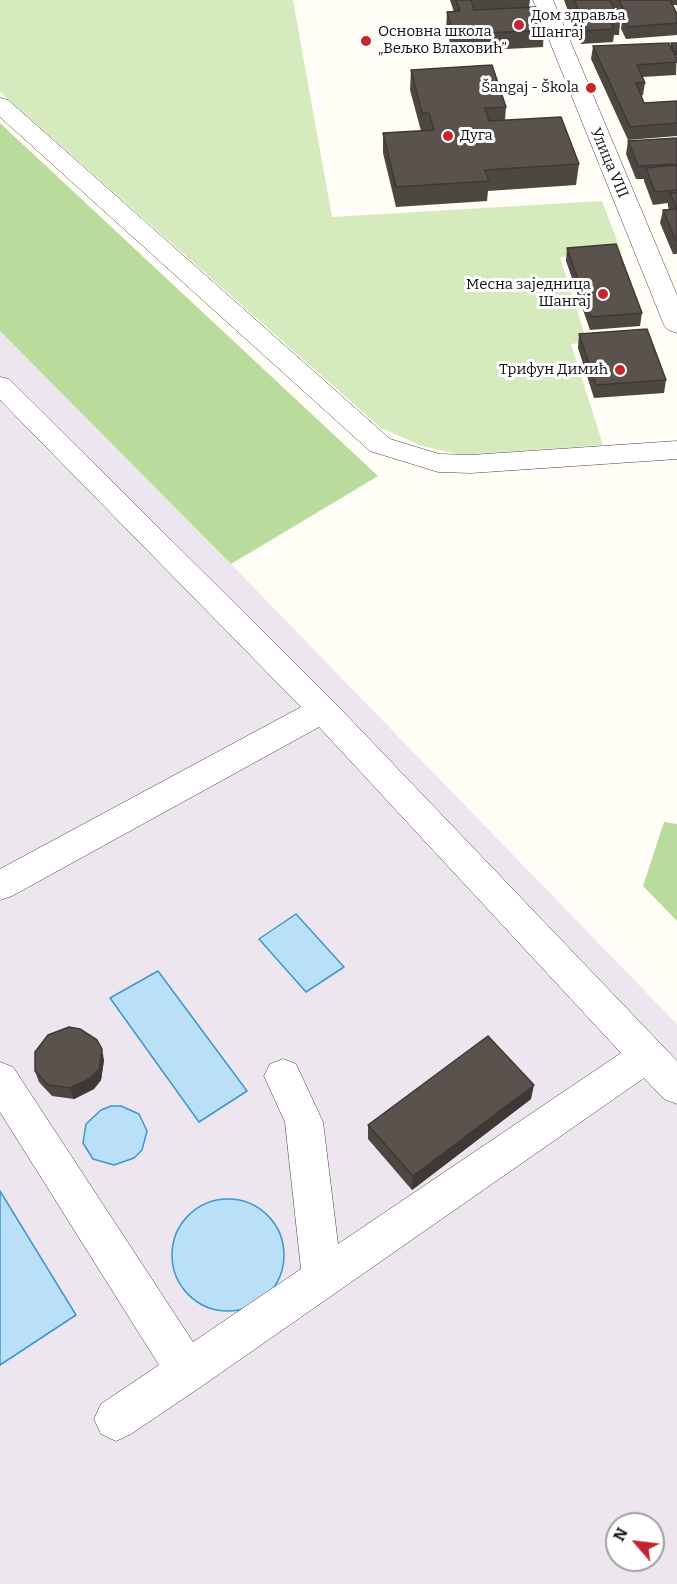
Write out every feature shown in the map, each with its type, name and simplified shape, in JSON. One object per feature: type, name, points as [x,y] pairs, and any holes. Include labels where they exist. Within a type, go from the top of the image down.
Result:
[{"type":"street","name":"Улица VIII","points":[[543,0],[563,52],[613,146],[652,265],[677,325]]},
{"type":"street","points":[[563,52],[586,51]]},
{"type":"street","points":[[0,105],[380,445],[438,463],[471,464],[677,450]]},
{"type":"street","points":[[652,265],[677,263]]},
{"type":"street","points":[[0,385],[323,710],[677,1087]]},
{"type":"street","points":[[0,886],[323,710]]},
{"type":"street","points":[[116,1419],[648,1055]]},
{"type":"street","points":[[283,1076],[304,1122],[322,1278]]},
{"type":"street","points":[[0,1079],[187,1371]]},
{"type":"shaded area","points":[[0,331],[231,564],[677,1024],[677,1584],[0,1584]]},
{"type":"green space","points":[[0,0],[293,0],[332,217],[602,201],[622,253],[560,257],[587,342],[571,344],[603,445],[461,455],[422,446],[381,428],[0,92]]},
{"type":"green space","points":[[0,123],[378,476],[231,564],[0,331]]},
{"type":"green space","points":[[664,822],[677,824],[677,921],[643,886]]},
{"type":"water","points":[[296,914],[344,967],[306,992],[259,939]]},
{"type":"water","points":[[158,971],[247,1091],[199,1122],[110,998]]},
{"type":"water","points":[[111,1106],[121,1106],[139,1114],[147,1131],[142,1150],[134,1158],[114,1165],[93,1159],[83,1143],[86,1124],[101,1110]]},
{"type":"water","points":[[0,1191],[76,1315],[0,1365]]},
{"type":"water","points":[[228,1199],[249,1203],[268,1215],[280,1234],[284,1255],[280,1276],[268,1295],[249,1307],[228,1311],[207,1307],[188,1295],[176,1276],[172,1255],[176,1234],[188,1215],[207,1203]]},
{"type":"building","points":[[456,0],[471,0],[474,10],[536,7],[544,30],[454,35],[447,12],[460,11]]},
{"type":"building","points":[[574,0],[610,0],[620,22],[611,23],[614,29],[582,31],[575,13],[580,13]]},
{"type":"building","points":[[619,0],[670,0],[677,14],[677,23],[628,27],[623,16],[627,16]]},
{"type":"building","points":[[669,43],[677,62],[637,65],[645,83],[636,83],[644,103],[677,101],[677,123],[630,127],[593,46]]},
{"type":"building","points":[[671,43],[677,43],[677,55]]},
{"type":"building","name":"Дуга","points":[[492,65],[506,107],[485,108],[489,121],[561,117],[579,164],[485,170],[489,181],[396,187],[383,133],[434,130],[429,113],[422,113],[411,70]]},
{"type":"building","points":[[677,138],[677,164],[638,166],[628,141]]},
{"type":"building","points":[[677,165],[677,190],[655,192],[646,168]]},
{"type":"building","points":[[670,193],[677,193],[677,209]]},
{"type":"building","points":[[677,209],[677,241],[676,241],[663,210]]},
{"type":"building","points":[[616,244],[642,313],[591,317],[567,248]]},
{"type":"building","name":"Трифун Димић","points":[[647,329],[666,380],[596,385],[579,334]]},
{"type":"building","points":[[69,1027],[80,1029],[97,1040],[102,1049],[99,1069],[91,1078],[70,1088],[48,1085],[35,1071],[35,1052],[48,1035]]},
{"type":"building","points":[[488,1036],[534,1085],[413,1176],[368,1125]]},
{"type":"place","name":"Дом здравља Шангај","points":[[519,25]]},
{"type":"place","name":"Основна школа „Вељко Влаховић”","points":[[366,41]]},
{"type":"place","name":"Šangaj - Škola","points":[[591,88]]},
{"type":"place","name":"Дуга","points":[[448,136]]},
{"type":"place","name":"Месна заједница Шангај","points":[[603,294]]},
{"type":"place","name":"Трифун Димић","points":[[620,370]]}]
